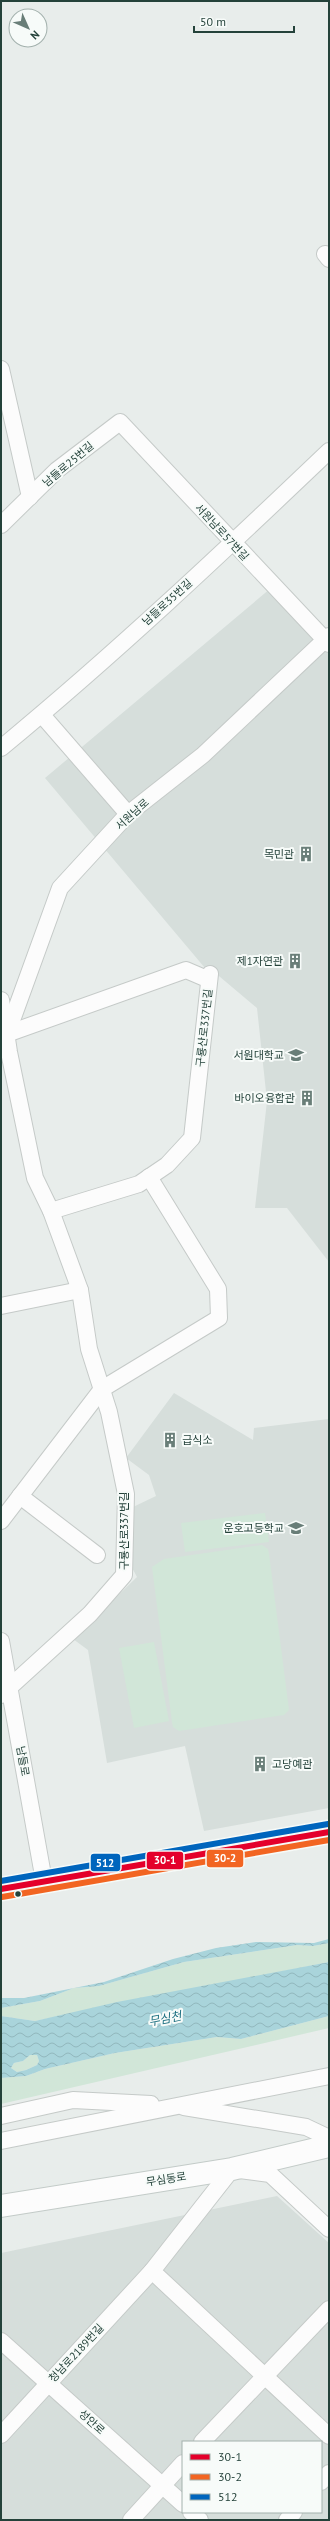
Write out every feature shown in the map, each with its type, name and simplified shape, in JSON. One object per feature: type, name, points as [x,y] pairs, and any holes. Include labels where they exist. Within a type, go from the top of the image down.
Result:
[{"type":"street","points":[[1,369],[30,497]]},
{"type":"street","name":"남들로25번길","points":[[1,526],[57,470],[120,422]]},
{"type":"street","name":"서원남로57번길","points":[[120,422],[232,543],[328,640]]},
{"type":"street","name":"남들로35번길","points":[[1,748],[42,715],[232,543],[329,451]]},
{"type":"street","name":"서원남로","points":[[4,1036],[60,888],[128,814],[203,755],[328,640]]},
{"type":"street","points":[[42,715],[128,814]]},
{"type":"street","name":"구룡산로337번길","points":[[4,1036],[186,970],[207,979],[210,974],[192,1138],[167,1165],[139,1184],[51,1211]]},
{"type":"street","name":"구룡산로337번길","points":[[1,1000],[4,1036],[35,1178],[51,1211],[80,1290],[89,1349],[109,1412],[126,1494],[124,1576],[90,1614],[5,1691]]},
{"type":"street","points":[[1,1521],[102,1389],[219,1318],[218,1289],[149,1177]]},
{"type":"street","points":[[1,1306],[80,1290]]},
{"type":"street","points":[[20,1496],[97,1555]]},
{"type":"street","name":"남들로","points":[[1,1641],[4,1662],[5,1691],[44,1881]]},
{"type":"street","points":[[1,1889],[329,1832]]},
{"type":"street","points":[[1,2141],[329,2076]]},
{"type":"street","points":[[1,2116],[73,2100],[174,2106],[306,2127],[329,2138]]},
{"type":"street","name":"무심동로","points":[[1,2206],[232,2169],[329,2146]]},
{"type":"street","points":[[232,2169],[270,2174],[329,2230]]},
{"type":"street","name":"청남로2189번길","points":[[1,2435],[48,2382],[152,2271],[232,2169]]},
{"type":"street","points":[[152,2271],[263,2377],[329,2436]]},
{"type":"street","points":[[203,2441],[329,2309]]},
{"type":"street","name":"성안로","points":[[1,2341],[182,2503]]},
{"type":"street","points":[[131,2520],[182,2464]]},
{"type":"street","points":[[322,2481],[329,2473]]},
{"type":"street","points":[[192,2513],[200,2520]]},
{"type":"shaded area","points":[[277,583],[329,645],[329,1262],[287,1208],[255,1208],[267,1101],[257,1008],[213,971],[210,974],[45,778]]},
{"type":"shaded area","points":[[174,1393],[253,1440],[254,1428],[329,1419],[329,1808],[204,1831],[185,1746],[107,1763],[88,1650],[73,1639],[137,1577],[130,1564],[133,1507],[156,1496],[149,1475],[126,1458]]},
{"type":"shaded area","points":[[277,2196],[329,2243],[329,2520],[1,2520],[1,2253]]},
{"type":"green space","points":[[265,1513],[269,1542],[185,1552],[181,1523]]},
{"type":"green space","points":[[262,1545],[268,1549],[269,1554],[289,1710],[284,1715],[179,1731],[173,1727],[172,1722],[152,1567],[164,1559]]},
{"type":"green space","points":[[154,1642],[169,1721],[134,1728],[119,1648]]},
{"type":"green space","points":[[329,1943],[329,1962],[35,2021],[1,2016],[1,2008],[40,2001],[74,1988],[99,1986],[184,1962],[297,1945],[313,1946]]},
{"type":"green space","points":[[329,2016],[329,2028],[1,2104],[1,2078],[26,2076],[45,2069],[115,2053],[217,2037],[241,2039]]},
{"type":"green space","points":[[30,2055],[37,2055],[39,2061],[37,2065],[17,2072],[11,2068],[14,2063],[23,2061]]},
{"type":"water","points":[[329,1939],[329,1943],[313,1946],[297,1945],[184,1962],[99,1986],[74,1988],[104,1982],[173,1959],[216,1948],[256,1942],[314,1943]]},
{"type":"water","name":"무심천","points":[[329,1962],[329,2016],[241,2039],[217,2037],[115,2053],[45,2069],[26,2076],[1,2078],[1,2016],[35,2021],[117,2002]],"holes":[[[30,2055],[37,2055],[39,2061],[37,2065],[17,2072],[11,2068],[14,2063],[23,2061]]]},
{"type":"water","points":[[74,1988],[40,2001],[1,2008],[1,1998],[24,1998]]},
{"type":"transit line","name":"512","points":[[1,1881],[328,1824]]},
{"type":"transit line","name":"30-1","points":[[1,1889],[329,1832]]},
{"type":"transit line","name":"30-2","points":[[2,1897],[329,1840]]},
{"type":"place","name":"목민관","points":[[306,854]]},
{"type":"place","name":"제1자연관","points":[[295,961]]},
{"type":"place","name":"서원대학교","points":[[296,1055]]},
{"type":"place","name":"바이오융합관","points":[[307,1098]]},
{"type":"place","name":"급식소","points":[[170,1440]]},
{"type":"place","name":"운호고등학교","points":[[296,1528]]},
{"type":"place","name":"고당예관","points":[[260,1764]]}]
